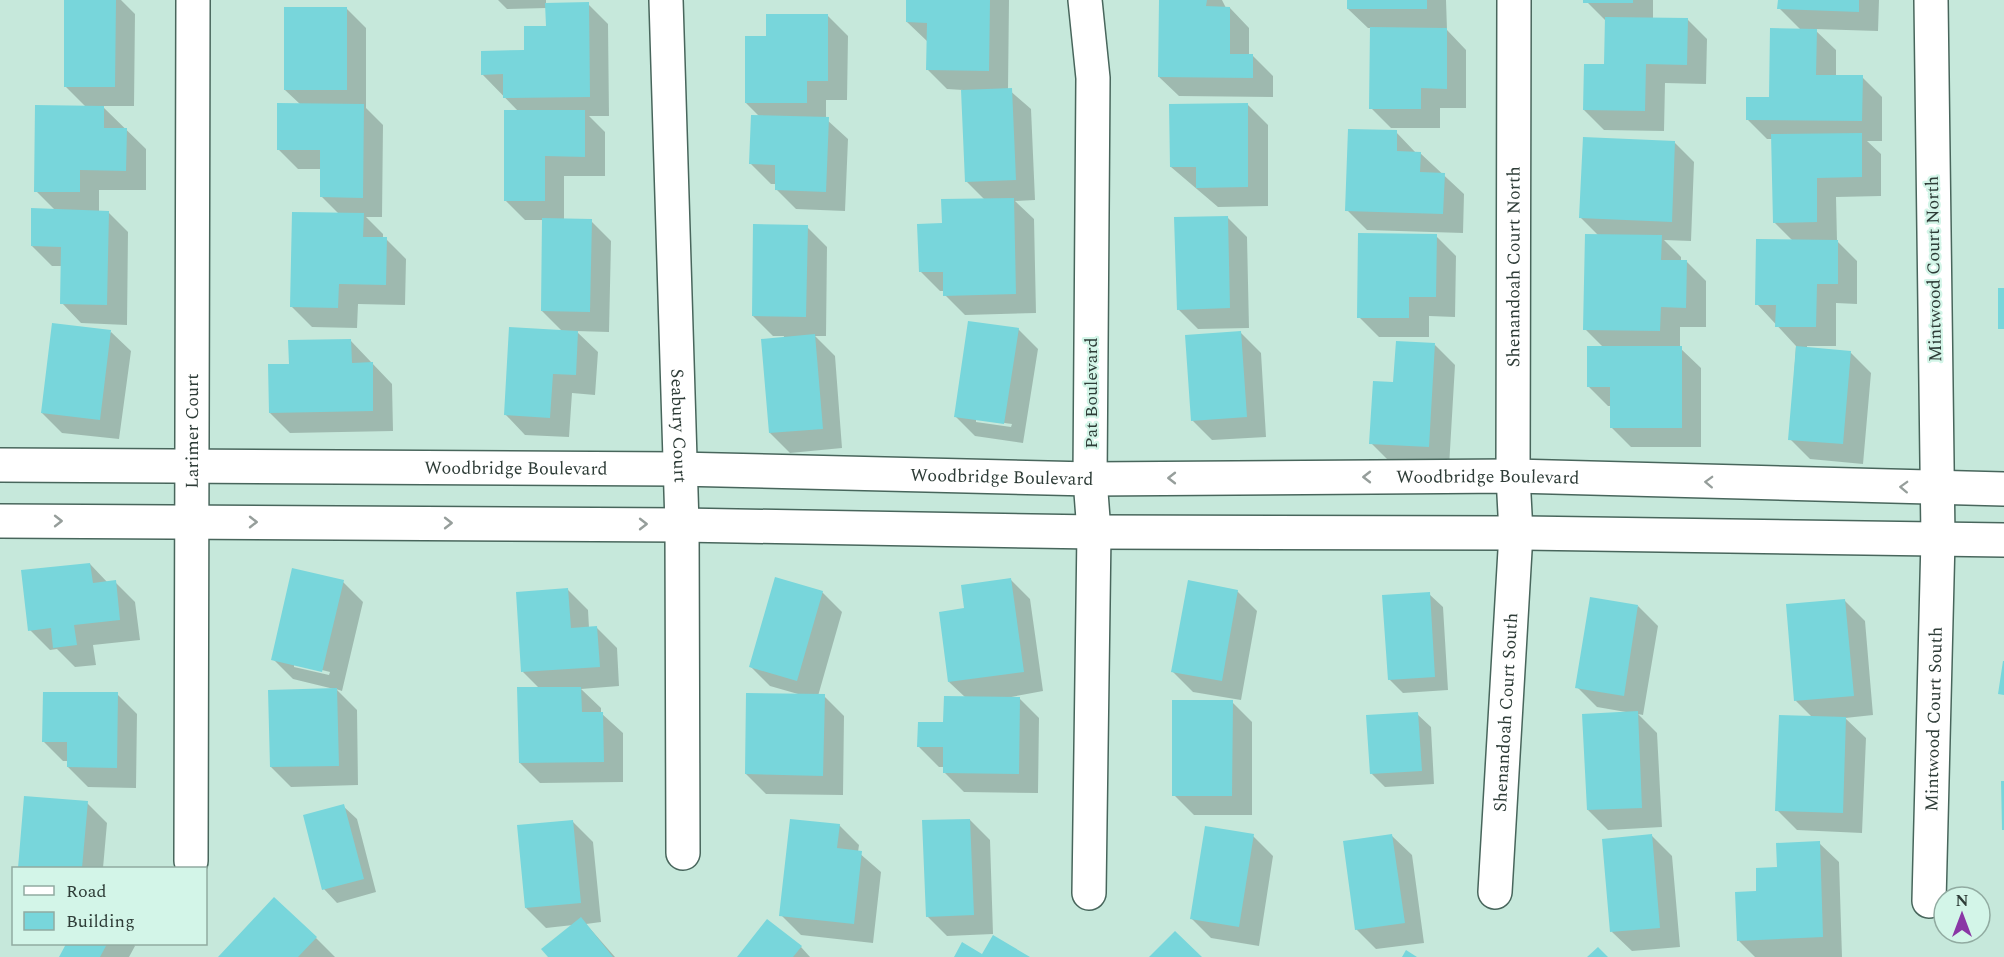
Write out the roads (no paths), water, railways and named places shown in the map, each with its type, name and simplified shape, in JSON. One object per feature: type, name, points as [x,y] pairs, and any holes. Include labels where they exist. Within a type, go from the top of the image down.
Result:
[{"type":"street","name":"Larimer Court","points":[[191,861],[194,522],[192,467],[193,0]]},
{"type":"street","name":"Seabury Court","points":[[666,0],[681,525],[683,853]]},
{"type":"street","name":"Pat Boulevard","points":[[1085,0],[1093,78],[1090,479],[1094,532],[1089,893]]},
{"type":"street","name":"Shenandoah Court North","points":[[1514,0],[1513,476],[1516,533]]},
{"type":"street","name":"Mintwood Court North","points":[[1931,0],[1938,539]]},
{"type":"street","name":"Woodbridge Boulevard","points":[[0,465],[678,469],[1090,479],[1513,476],[2004,489]]},
{"type":"street","points":[[0,521],[681,525],[1094,532],[1516,533],[2004,540]]},
{"type":"street","name":"Shenandoah Court South","points":[[1495,892],[1516,533]]},
{"type":"street","name":"Mintwood Court South","points":[[1929,901],[1938,539]]}]
